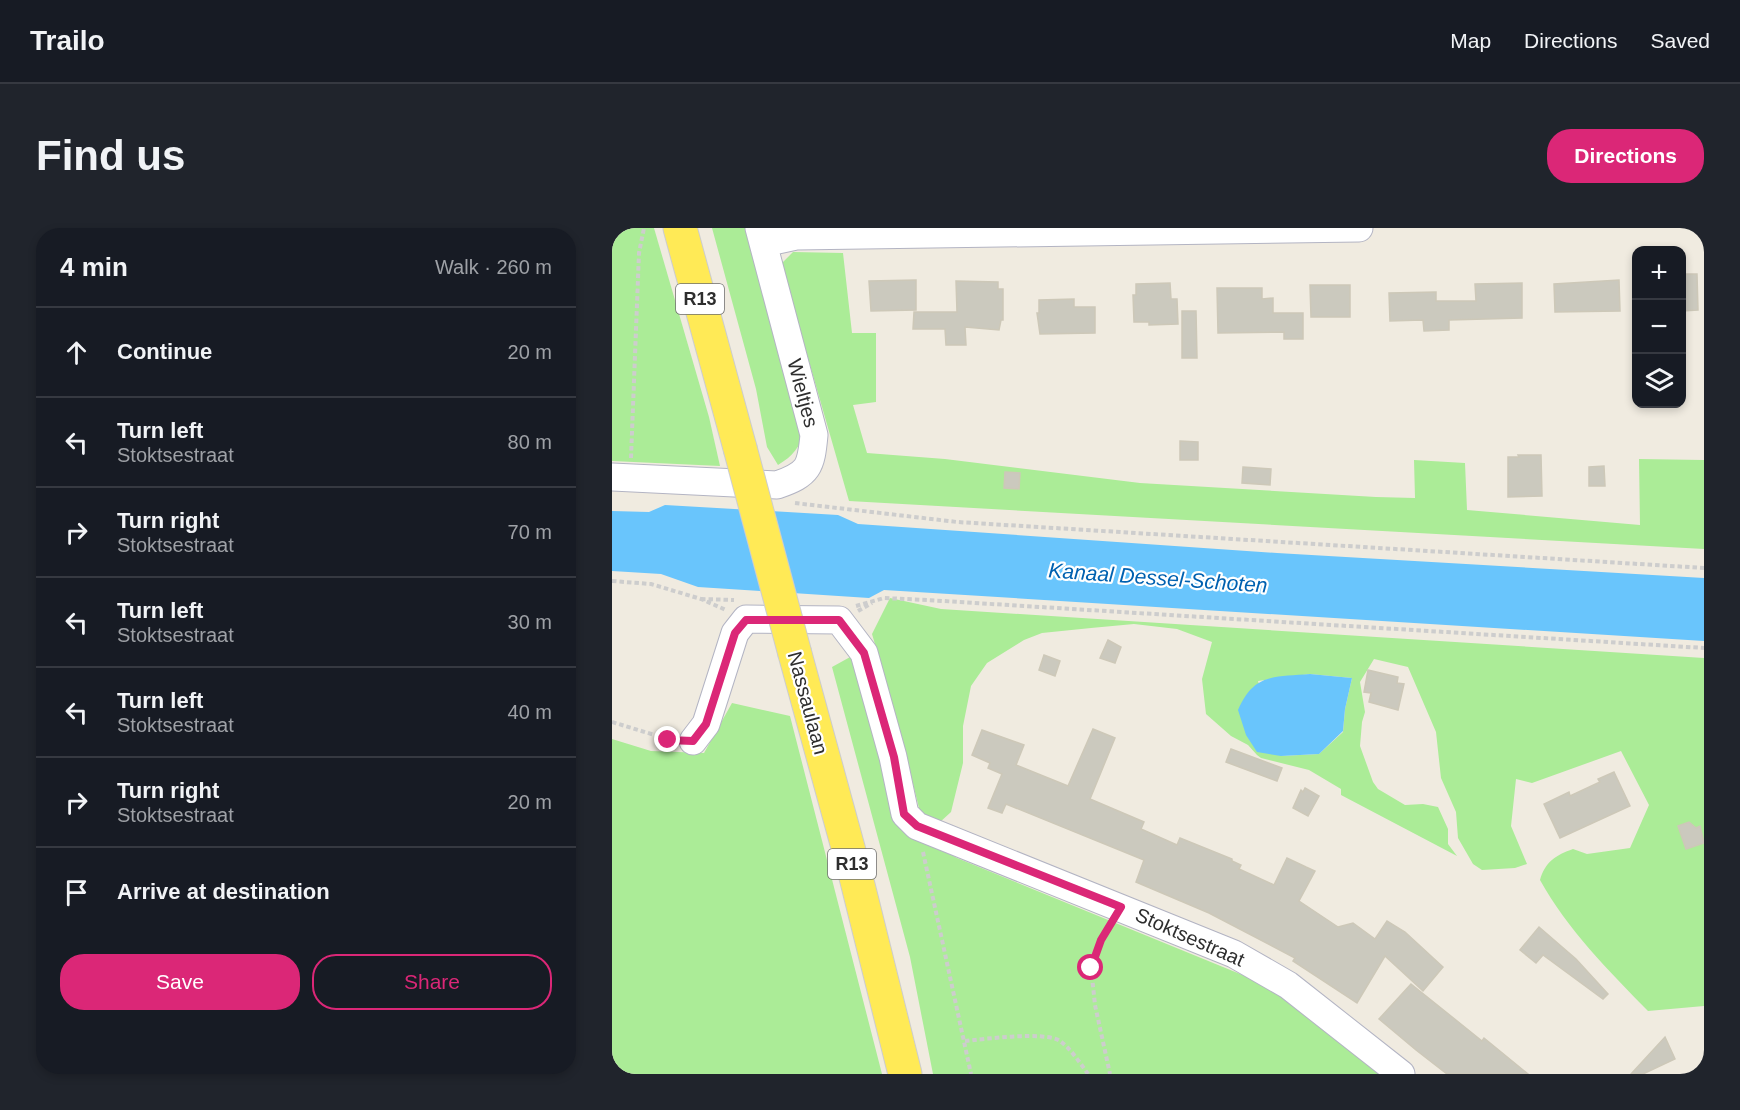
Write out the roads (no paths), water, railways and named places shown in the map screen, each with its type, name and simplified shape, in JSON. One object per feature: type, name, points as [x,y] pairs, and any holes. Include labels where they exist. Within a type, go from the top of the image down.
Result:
[{"type":"main road","name":"Nassaulaan","points":[[680,228],[864,908],[905,1074]]},
{"type":"street","points":[[761,235],[1359,228]]},
{"type":"street","name":"Wieltjes","points":[[621,477],[777,485],[796,479],[812,461],[814,435],[761,235]]},
{"type":"street","name":"Stoktsestraat","points":[[693,741],[706,724],[735,633],[746,620],[839,620],[864,653],[894,757],[904,814],[917,826],[1234,954],[1288,985],[1401,1074]]},
{"type":"water","name":"Kanaal Dessel-Schoten","points":[[665,505],[838,515],[858,524],[1277,553],[1704,578],[1704,641],[884,590],[869,598],[698,587],[661,574],[612,571],[612,511],[649,512]]},
{"type":"water","points":[[1310,674],[1352,678],[1343,731],[1319,754],[1281,756],[1257,752],[1246,735],[1238,710],[1244,698],[1251,689],[1266,679]]}]
